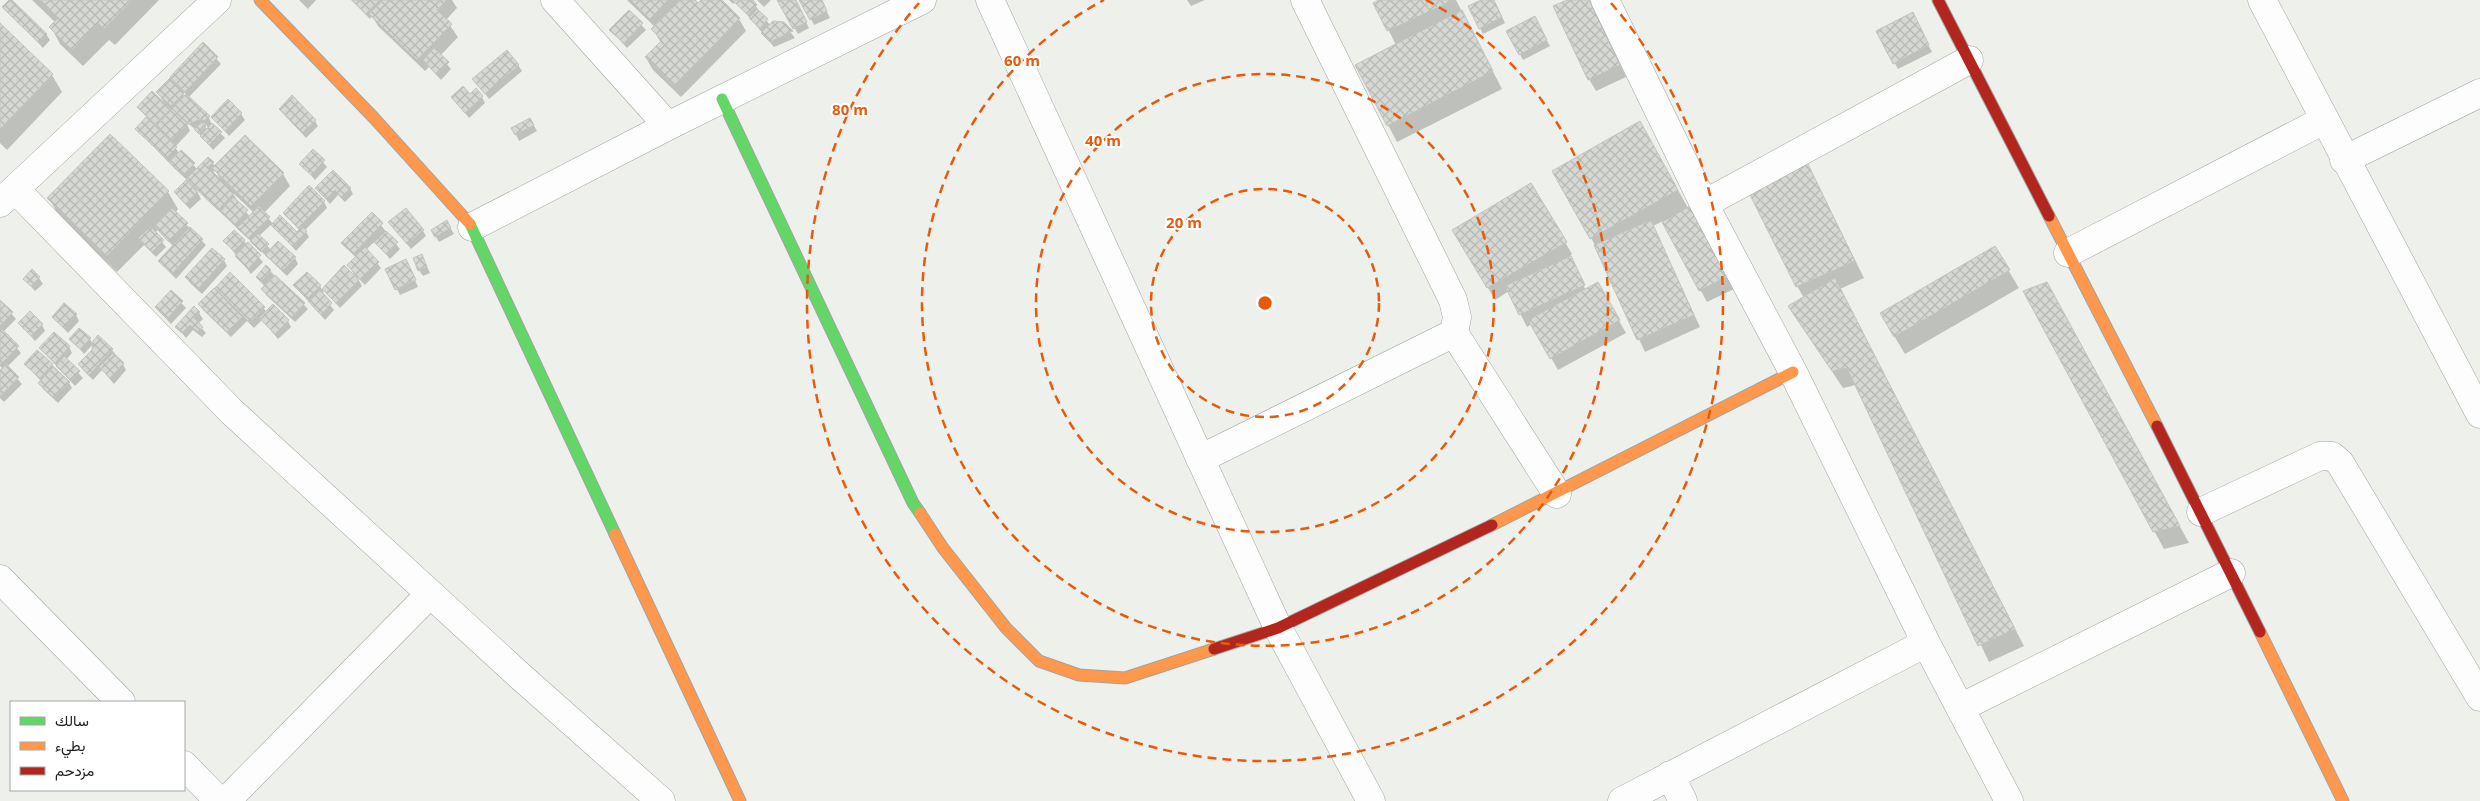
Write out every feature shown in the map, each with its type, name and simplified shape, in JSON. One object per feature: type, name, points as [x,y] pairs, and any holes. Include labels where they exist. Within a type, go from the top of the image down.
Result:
[{"type":"street","points":[[217,0],[7,196],[232,412],[430,594],[661,801]]},
{"type":"street","points":[[260,0],[374,118],[472,227],[740,801]]},
{"type":"street","points":[[555,0],[668,126]]},
{"type":"street","points":[[472,227],[668,126],[922,0]]},
{"type":"street","points":[[990,0],[1278,628],[1365,799]]},
{"type":"street","points":[[1306,0],[1453,300],[1457,317],[1454,333],[1557,494]]},
{"type":"street","points":[[1605,0],[1704,204],[1793,372],[1926,643],[2009,801]]},
{"type":"street","points":[[1938,0],[2201,512],[2343,801]]},
{"type":"street","points":[[2262,0],[2344,160],[2480,414]]},
{"type":"street","points":[[1704,204],[1970,60]]},
{"type":"street","points":[[2344,160],[2480,94]]},
{"type":"street","points":[[722,99],[913,503],[943,548],[1006,628],[1038,660],[1079,674],[1125,678],[1278,628],[1557,494],[1793,372]]},
{"type":"street","points":[[2068,253],[2324,120]]},
{"type":"street","points":[[1200,459],[1454,333]]},
{"type":"street","points":[[2201,512],[2320,456],[2332,456],[2340,463],[2480,697]]},
{"type":"street","points":[[1960,708],[2231,573]]},
{"type":"street","points":[[0,579],[121,701]]},
{"type":"street","points":[[226,801],[430,594]]},
{"type":"street","points":[[1622,801],[1926,643]]},
{"type":"street","points":[[185,767],[219,801]]},
{"type":"street","points":[[1670,775],[1683,801]]},
{"type":"building","points":[[9,0],[12,0],[47,34],[39,43],[2,7]]},
{"type":"building","points":[[39,0],[132,0],[104,29],[98,23],[72,50],[49,27],[58,18]]},
{"type":"building","points":[[352,0],[380,0],[366,14]]},
{"type":"building","points":[[383,0],[447,0],[437,10],[452,24],[417,60],[369,14]]},
{"type":"building","points":[[631,0],[668,0],[650,19]]},
{"type":"building","points":[[680,0],[695,0],[698,3],[701,0],[722,0],[740,18],[674,86],[645,57],[662,40],[651,29]]},
{"type":"building","points":[[732,0],[753,0],[757,5],[748,15]]},
{"type":"building","points":[[777,0],[796,0],[807,22],[793,29]]},
{"type":"building","points":[[799,0],[822,0],[827,11],[810,20]]},
{"type":"building","points":[[1379,0],[1454,0],[1387,31],[1373,3]]},
{"type":"building","points":[[1481,0],[1494,0],[1502,17],[1479,29],[1468,6]]},
{"type":"building","points":[[1567,0],[1589,0],[1620,65],[1588,80],[1553,6]]},
{"type":"building","points":[[757,9],[768,19],[760,28],[749,18]]},
{"type":"building","points":[[629,10],[643,23],[624,43],[609,30]]},
{"type":"building","points":[[1462,10],[1493,71],[1387,126],[1355,65]]},
{"type":"building","points":[[1913,12],[1929,45],[1893,64],[1876,31]]},
{"type":"building","points":[[1535,16],[1547,40],[1519,55],[1506,31]]},
{"type":"building","points":[[773,21],[784,22],[793,31],[770,42],[761,33]]},
{"type":"building","points":[[0,23],[53,74],[0,129]]},
{"type":"building","points":[[203,42],[218,57],[185,92],[170,77]]},
{"type":"building","points":[[434,48],[449,62],[437,75],[423,60]]},
{"type":"building","points":[[507,50],[519,65],[485,94],[472,79]]},
{"type":"building","points":[[170,78],[184,93],[171,106],[156,92]]},
{"type":"building","points":[[463,86],[470,94],[476,88],[483,96],[465,113],[451,97]]},
{"type":"building","points":[[152,91],[171,109],[156,125],[137,107]]},
{"type":"building","points":[[186,94],[210,116],[204,121],[201,119],[189,124],[172,108]]},
{"type":"building","points":[[292,95],[316,120],[302,133],[279,109]]},
{"type":"building","points":[[228,99],[242,113],[225,131],[211,117]]},
{"type":"building","points":[[172,109],[188,124],[172,140],[157,125]]},
{"type":"building","points":[[146,117],[177,147],[166,158],[135,129]]},
{"type":"building","points":[[530,118],[534,125],[515,135],[511,128]]},
{"type":"building","points":[[1640,121],[1678,190],[1590,239],[1552,171]]},
{"type":"building","points":[[202,122],[206,126],[199,134],[194,129]]},
{"type":"building","points":[[212,123],[222,132],[209,145],[200,136]]},
{"type":"building","points":[[110,134],[169,191],[107,256],[47,198]]},
{"type":"building","points":[[245,135],[284,173],[251,206],[212,168]]},
{"type":"building","points":[[313,149],[325,160],[311,175],[299,164]]},
{"type":"building","points":[[181,150],[195,163],[183,175],[169,162]]},
{"type":"building","points":[[208,157],[214,162],[208,167],[234,193],[218,210],[186,179]]},
{"type":"building","points":[[1805,158],[1855,261],[1796,287],[1747,189]]},
{"type":"building","points":[[333,170],[351,188],[341,197],[335,190],[326,199],[315,188]]},
{"type":"building","points":[[186,180],[198,193],[186,204],[174,192]]},
{"type":"building","points":[[1531,183],[1567,242],[1487,288],[1452,230]]},
{"type":"building","points":[[309,185],[325,201],[298,228],[283,213]]},
{"type":"building","points":[[233,197],[248,210],[235,224],[221,211]]},
{"type":"building","points":[[259,206],[270,217],[248,238],[237,228]]},
{"type":"building","points":[[1690,206],[1728,276],[1699,291],[1662,222]]},
{"type":"building","points":[[172,208],[188,223],[169,242],[154,226]]},
{"type":"building","points":[[406,208],[424,230],[407,244],[388,222]]},
{"type":"building","points":[[372,212],[383,223],[353,254],[341,243]]},
{"type":"building","points":[[280,215],[297,232],[302,226],[307,231],[292,246],[271,225]]},
{"type":"building","points":[[447,220],[451,228],[435,237],[431,230]]},
{"type":"building","points":[[1651,220],[1694,315],[1637,340],[1594,245]]},
{"type":"building","points":[[151,227],[164,240],[152,252],[138,238]]},
{"type":"building","points":[[190,227],[203,239],[172,274],[158,261]]},
{"type":"building","points":[[234,230],[245,240],[234,251],[223,241]]},
{"type":"building","points":[[386,231],[398,242],[386,254],[374,242]]},
{"type":"building","points":[[258,234],[269,244],[261,252],[250,241]]},
{"type":"building","points":[[278,241],[296,257],[283,270],[265,255]]},
{"type":"building","points":[[248,242],[261,255],[248,269],[235,256]]},
{"type":"building","points":[[1995,246],[2010,270],[1894,337],[1880,313]]},
{"type":"building","points":[[365,247],[379,262],[361,280],[347,265]]},
{"type":"building","points":[[212,248],[225,259],[198,289],[185,277]]},
{"type":"building","points":[[422,254],[427,267],[418,271],[413,258]]},
{"type":"building","points":[[1571,256],[1585,285],[1519,315],[1505,286]]},
{"type":"building","points":[[406,259],[416,280],[395,290],[385,269]]},
{"type":"building","points":[[266,265],[271,270],[261,282],[256,277]]},
{"type":"building","points":[[344,265],[359,280],[336,303],[322,289]]},
{"type":"building","points":[[32,269],[40,277],[31,286],[23,279]]},
{"type":"building","points":[[230,272],[265,307],[250,323],[215,288]]},
{"type":"building","points":[[307,272],[321,285],[307,299],[293,285]]},
{"type":"building","points":[[275,275],[305,303],[292,317],[261,289]]},
{"type":"building","points":[[1835,278],[2015,629],[1978,646],[1847,368],[1832,371],[1788,306]]},
{"type":"building","points":[[1598,282],[1620,320],[1550,359],[1528,320]]},
{"type":"building","points":[[2047,282],[2180,526],[2153,532],[2023,291]]},
{"type":"building","points":[[214,288],[242,317],[227,332],[198,304]]},
{"type":"building","points":[[171,290],[183,301],[167,319],[155,307]]},
{"type":"building","points":[[320,290],[332,303],[321,315],[308,301]]},
{"type":"building","points":[[0,300],[13,312],[0,326]]},
{"type":"building","points":[[64,303],[77,314],[64,328],[52,317]]},
{"type":"building","points":[[273,304],[289,320],[275,334],[259,318]]},
{"type":"building","points":[[194,306],[200,312],[194,318],[203,327],[198,332],[190,325],[182,333],[175,327]]},
{"type":"building","points":[[30,311],[43,324],[31,336],[18,323]]},
{"type":"building","points":[[79,328],[91,338],[80,349],[69,339]]},
{"type":"building","points":[[2,329],[19,346],[0,365],[0,330]]},
{"type":"building","points":[[54,332],[70,346],[55,363],[39,348]]},
{"type":"building","points":[[98,335],[113,349],[89,375],[78,364],[92,350],[93,341]]},
{"type":"building","points":[[37,350],[53,364],[40,378],[24,364]]},
{"type":"building","points":[[113,353],[124,363],[110,378],[99,367]]},
{"type":"building","points":[[64,356],[80,371],[71,381],[56,366]]},
{"type":"building","points":[[6,364],[19,377],[0,397],[0,370]]},
{"type":"building","points":[[53,367],[70,382],[54,398],[38,383]]},
{"type":"traffic: fast","points":[[722,99],[913,503],[920,513]]},
{"type":"traffic: fast","points":[[470,224],[615,534]]},
{"type":"traffic: slow","points":[[260,0],[374,118],[470,224]]},
{"type":"traffic: slow","points":[[2049,216],[2157,426]]},
{"type":"traffic: slow","points":[[1492,525],[1793,372]]},
{"type":"traffic: slow","points":[[920,513],[943,548],[1006,628],[1039,661],[1079,675],[1125,678],[1214,649]]},
{"type":"traffic: slow","points":[[615,534],[740,801]]},
{"type":"traffic: slow","points":[[2260,632],[2343,801]]},
{"type":"traffic: jam","points":[[1938,0],[2049,216]]},
{"type":"traffic: jam","points":[[2157,426],[2260,632]]},
{"type":"traffic: jam","points":[[1214,649],[1278,628],[1492,525]]}]
